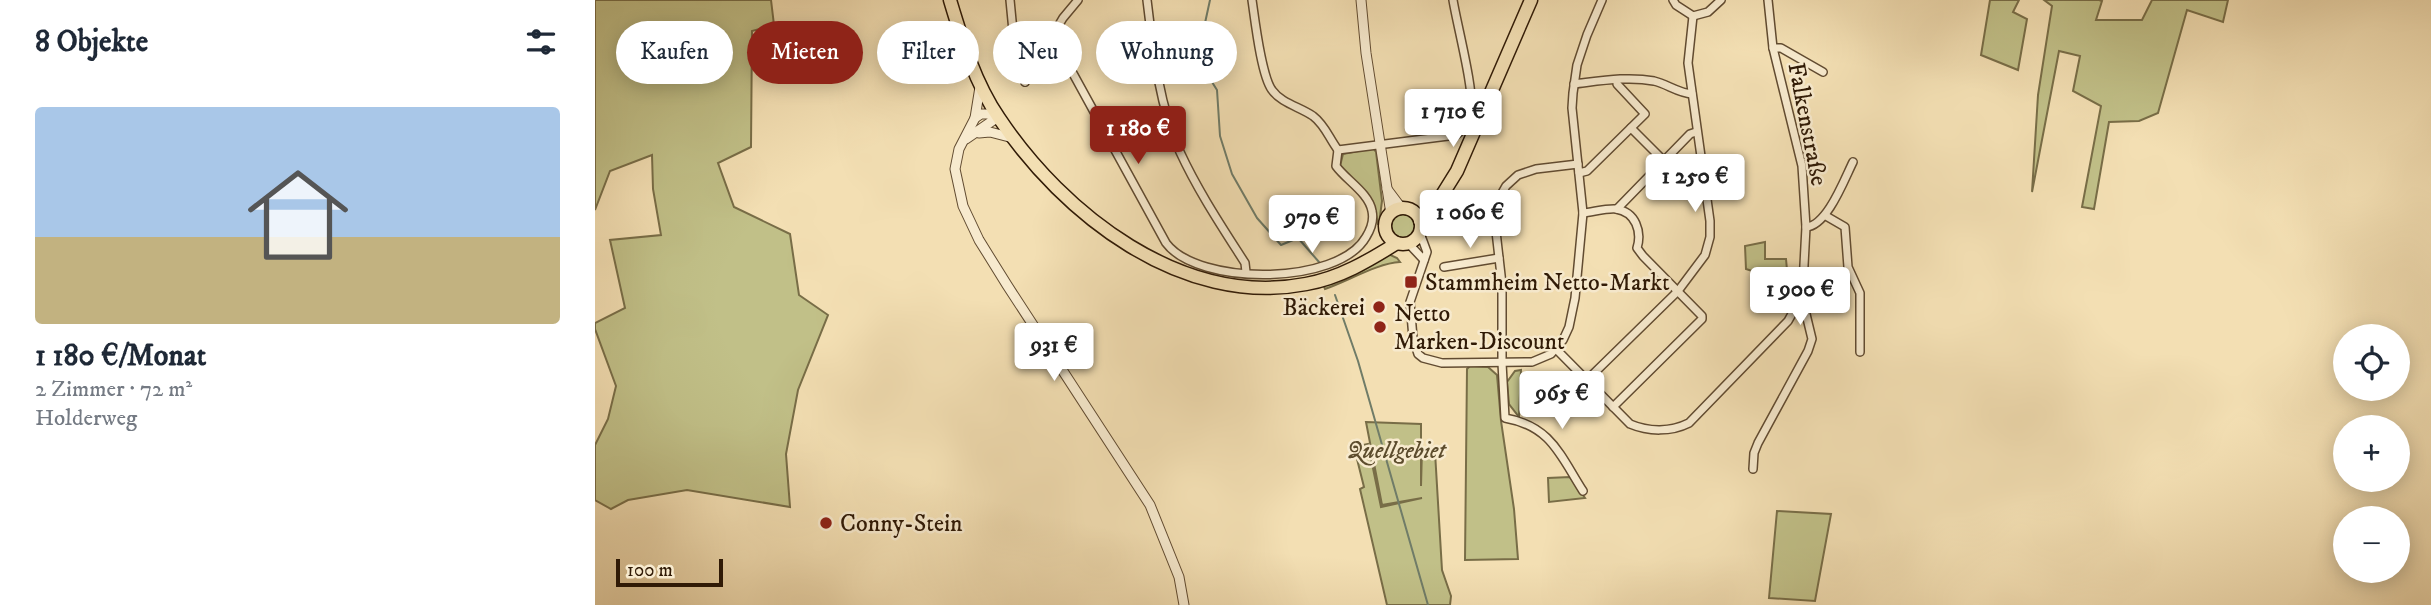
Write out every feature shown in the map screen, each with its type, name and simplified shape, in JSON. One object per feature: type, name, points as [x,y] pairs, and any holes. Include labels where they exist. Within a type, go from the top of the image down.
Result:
[{"type":"main road","points":[[950,0],[980,85],[998,117],[1056,188],[1089,217],[1126,243],[1192,275],[1222,283],[1277,287],[1338,276],[1366,263],[1419,223],[1457,171],[1531,0]]},
{"type":"main road","points":[[1398,241],[1386,224],[1397,211],[1419,223]]},
{"type":"street","points":[[1010,0],[1012,21]]},
{"type":"street","points":[[1062,21],[1078,0]]},
{"type":"street","points":[[1147,0],[1163,97],[1179,150],[1206,202],[1245,264],[1246,272]]},
{"type":"street","points":[[1078,84],[1150,219],[1170,249],[1196,264],[1276,275],[1301,272],[1340,261],[1362,244],[1373,219],[1372,209],[1367,198],[1336,166],[1338,150],[1326,128],[1312,115],[1279,97],[1271,89],[1252,0]]},
{"type":"street","points":[[1361,0],[1379,144],[1387,189],[1397,211]]},
{"type":"street","points":[[1338,150],[1456,135],[1466,127],[1472,112],[1471,94],[1453,0]]},
{"type":"street","points":[[1419,223],[1427,252],[1410,302],[1417,354],[1442,363],[1501,363],[1540,361],[1556,349],[1569,327],[1583,213],[1572,108],[1574,84],[1587,35],[1602,0]]},
{"type":"street","points":[[1673,0],[1693,16],[1708,12],[1721,0]]},
{"type":"street","name":"Falkenstraße","points":[[1556,349],[1630,424],[1637,428],[1674,430],[1689,423],[1788,321],[1797,304],[1805,272],[1806,227],[1802,166],[1773,48],[1768,0]]},
{"type":"street","points":[[1587,380],[1678,291],[1705,255],[1710,236],[1710,221],[1688,63],[1693,16]]},
{"type":"street","points":[[1773,48],[1780,48],[1823,72]]},
{"type":"street","points":[[1574,84],[1617,80],[1655,82],[1682,93],[1692,94]]},
{"type":"street","points":[[1579,173],[1587,172],[1645,114],[1617,84],[1617,80]]},
{"type":"street","points":[[980,85],[975,118],[960,149],[955,169],[959,194],[970,224],[1150,505],[1179,577],[1184,605]]},
{"type":"street","points":[[975,118],[981,114],[998,117]]},
{"type":"street","points":[[966,139],[998,117]]},
{"type":"street","points":[[1631,128],[1663,160]]},
{"type":"street","points":[[977,133],[990,132],[1014,138]]},
{"type":"street","points":[[1617,209],[1663,160],[1690,134],[1696,132]]},
{"type":"street","points":[[1806,227],[1814,226],[1826,216],[1853,162]]},
{"type":"street","points":[[1578,164],[1536,169],[1518,175],[1506,186],[1494,214],[1502,284],[1501,363],[1505,418],[1540,431],[1551,439],[1583,491]]},
{"type":"street","points":[[1583,213],[1617,209],[1630,216],[1639,228],[1637,248],[1700,313],[1702,320],[1613,407]]},
{"type":"street","points":[[1826,216],[1845,227],[1847,267],[1860,293],[1860,352]]},
{"type":"street","points":[[1398,241],[1424,260]]},
{"type":"street","points":[[1444,267],[1499,258]]},
{"type":"street","points":[[1753,469],[1758,443],[1812,339],[1805,310],[1797,304]]},
{"type":"green space","points":[[595,0],[771,0],[774,21],[747,21],[747,84],[752,84],[751,147],[718,163],[734,207],[790,234],[799,295],[828,315],[798,390],[786,454],[790,507],[687,490],[628,500],[611,509],[595,500],[595,445],[608,419],[616,386],[595,323],[625,308],[610,240],[661,235],[653,189],[652,155],[610,171],[595,210]]},
{"type":"green space","points":[[1990,0],[2019,0],[2013,12],[2027,19],[2018,70],[1981,55]]},
{"type":"green space","points":[[2044,0],[2099,0],[2102,1],[2096,20],[2142,20],[2152,0],[2228,0],[2223,22],[2187,10],[2158,113],[2139,121],[2109,122],[2094,209],[2082,207],[2101,106],[2073,91],[2080,56],[2059,51],[2032,192],[2038,95],[2052,6]]},
{"type":"green space","points":[[1373,148],[1376,152],[1382,201],[1379,224],[1373,202],[1340,166],[1343,154]]},
{"type":"green space","points":[[1403,212],[1413,216],[1417,226],[1413,236],[1403,240],[1393,236],[1389,226],[1393,216]]},
{"type":"green space","points":[[1765,242],[1765,259],[1786,259],[1787,270],[1746,269],[1745,246]]},
{"type":"green space","points":[[1386,253],[1400,262],[1373,269],[1325,289],[1323,284]]},
{"type":"green space","points":[[1470,366],[1488,367],[1497,375],[1518,559],[1465,560],[1467,369]]},
{"type":"green space","points":[[1521,370],[1519,417],[1509,404],[1507,382],[1515,371]]},
{"type":"green space","name":"Quellgebiet","points":[[1366,422],[1421,424],[1421,486],[1422,449],[1435,452],[1442,570],[1451,596],[1450,605],[1387,605],[1360,489],[1364,487],[1354,447],[1368,444],[1381,507],[1422,498],[1382,505]]},
{"type":"green space","points":[[1570,477],[1585,498],[1549,502],[1548,478]]},
{"type":"green space","points":[[1777,511],[1831,514],[1815,601],[1769,598]]},
{"type":"waterway","points":[[1210,0],[1195,55],[1217,90],[1220,136],[1232,174],[1257,218],[1281,245],[1298,238],[1319,262]]},
{"type":"waterway","points":[[1335,295],[1358,361],[1428,605]]},
{"type":"place","name":"Stammheim Netto-Markt","points":[[1411,282]]},
{"type":"place","name":"Bäckerei","points":[[1379,307]]},
{"type":"place","name":"Netto Marken-Discount","points":[[1380,327]]},
{"type":"place","name":"Conny-Stein","points":[[826,523]]}]
